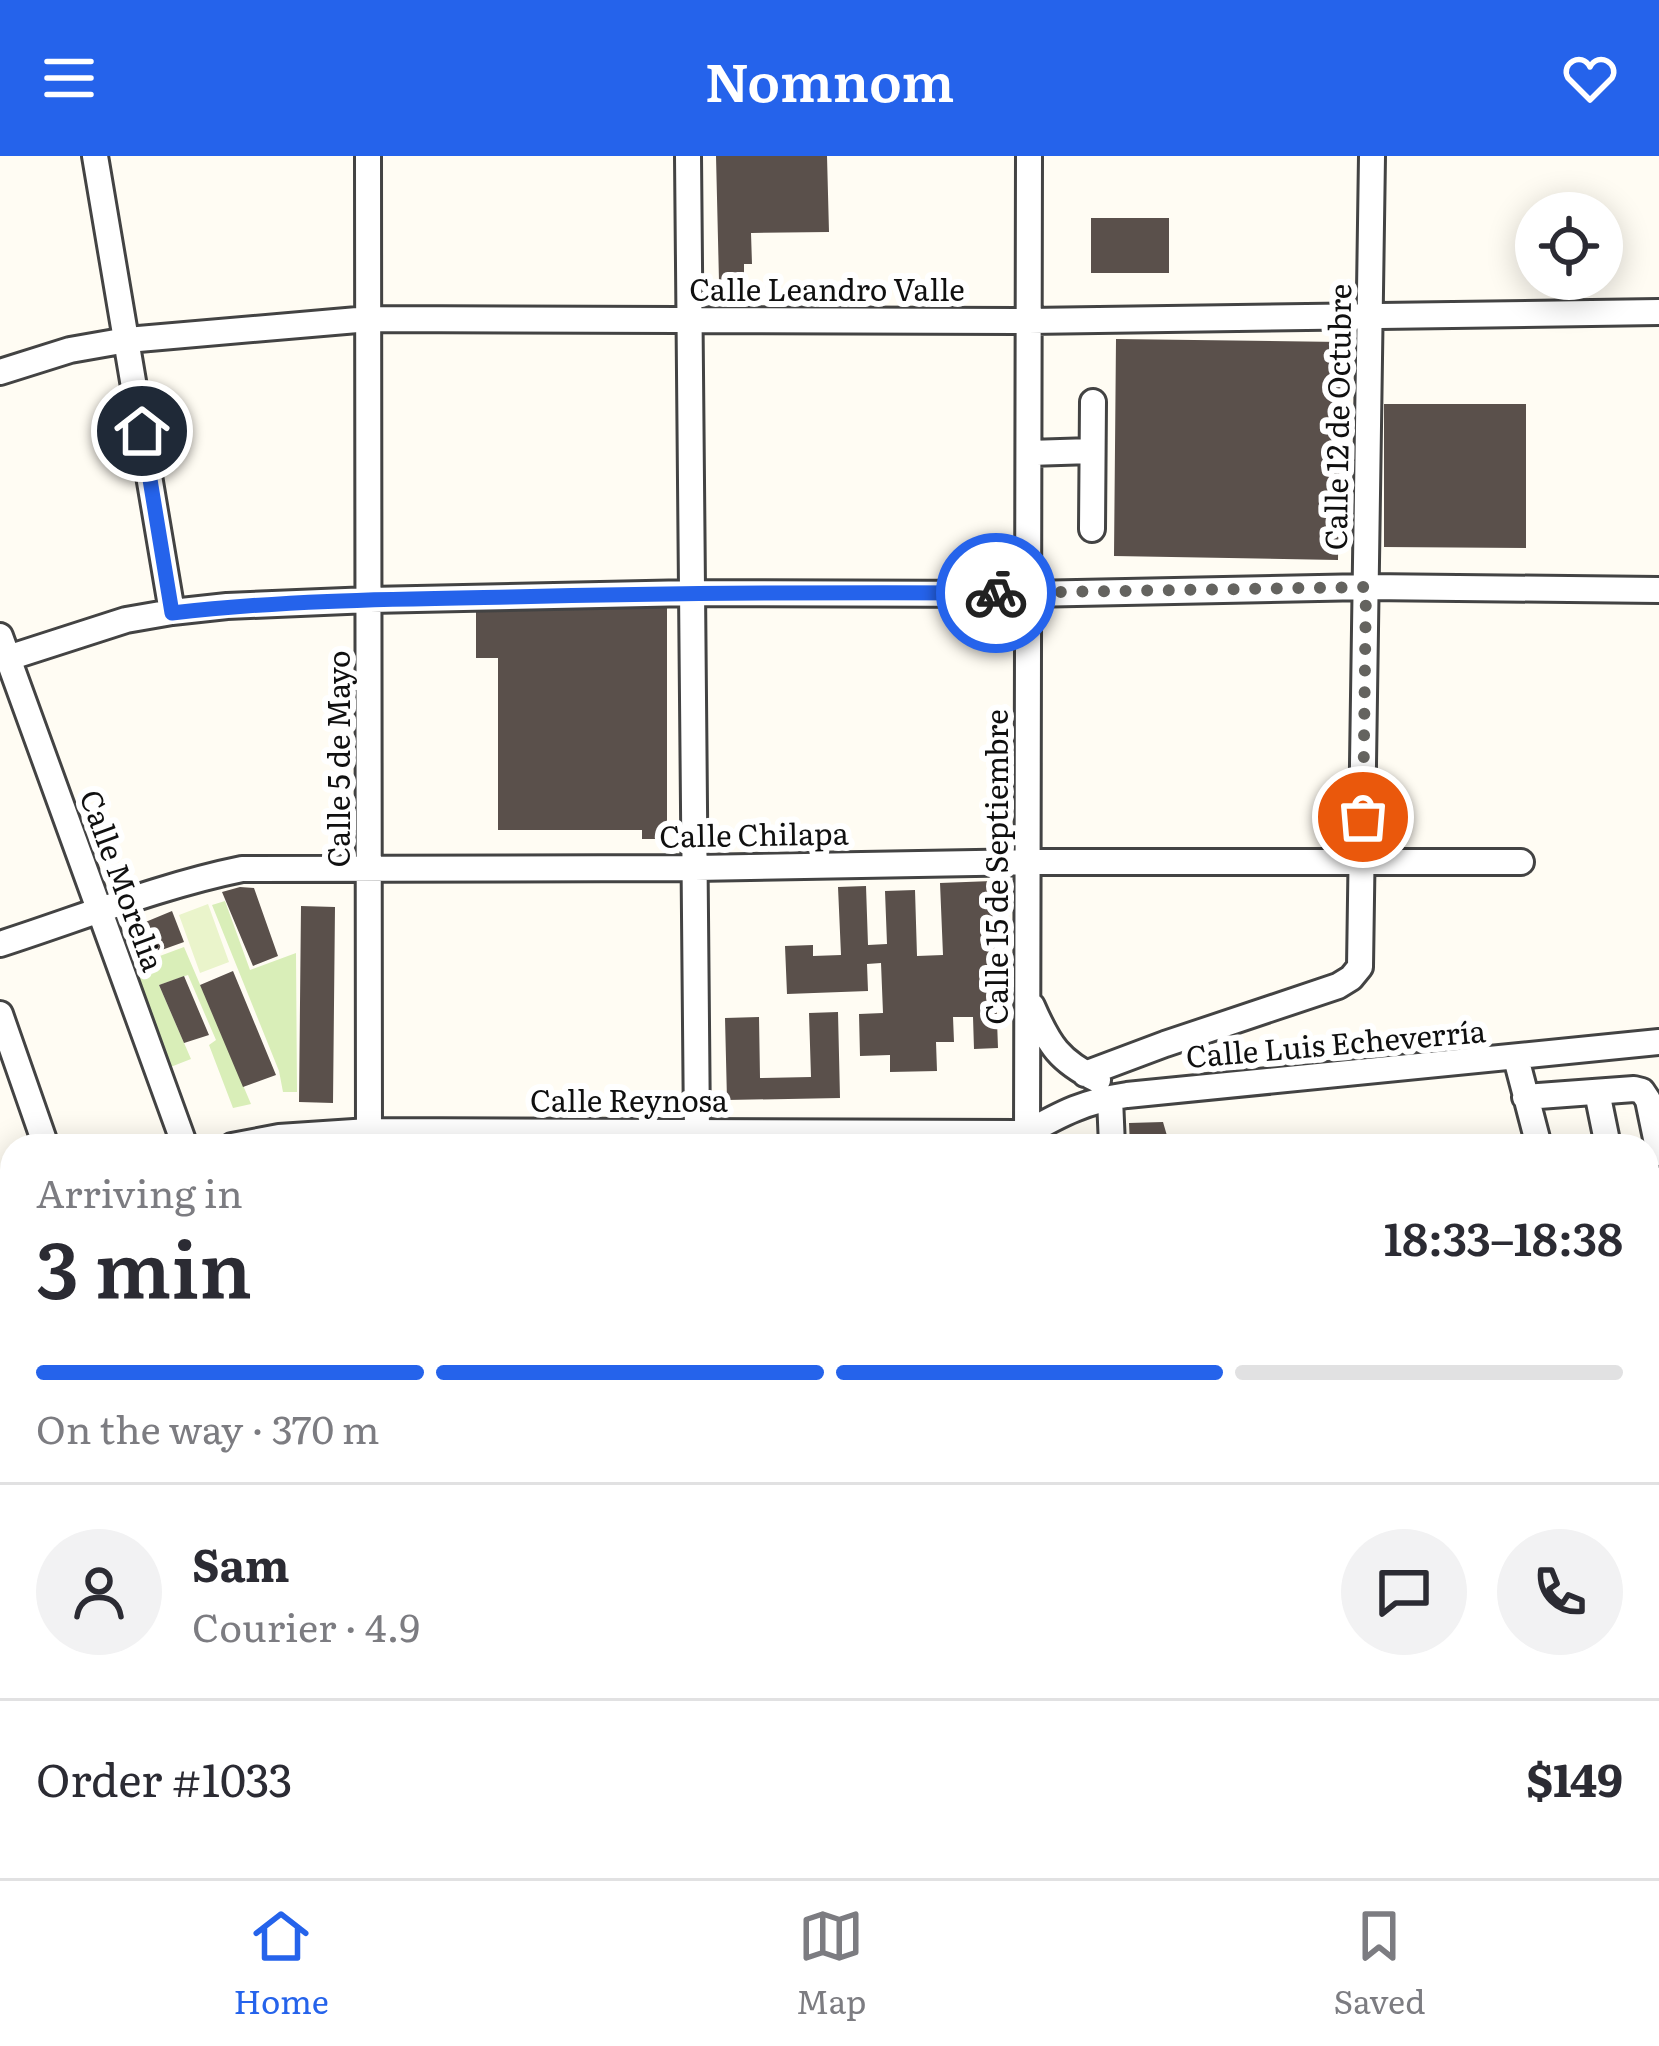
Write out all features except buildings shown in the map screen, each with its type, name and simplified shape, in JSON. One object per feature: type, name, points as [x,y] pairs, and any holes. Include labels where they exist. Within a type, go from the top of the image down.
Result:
[{"type":"street","points":[[95,156],[172,613]]},
{"type":"street","name":"Calle 5 de Mayo","points":[[368,156],[369,1134]]},
{"type":"street","points":[[688,156],[697,1132]]},
{"type":"street","name":"Calle 15 de Septiembre","points":[[1027,1134],[1029,156]]},
{"type":"street","name":"Calle 12 de Octubre","points":[[1085,1074],[1338,986],[1360,967],[1372,156]]},
{"type":"street","name":"Calle Leandro Valle","points":[[0,372],[70,350],[128,340],[368,319],[1029,321],[1659,312]]},
{"type":"street","points":[[1092,529],[1093,402]]},
{"type":"street","points":[[1029,453],[1092,451]]},
{"type":"street","points":[[4,647],[172,613],[370,600],[692,592],[1028,594],[1366,587],[1659,590]]},
{"type":"street","name":"Calle Morelia","points":[[4,647],[181,1134]]},
{"type":"street","name":"Calle Chilapa","points":[[0,944],[195,878],[242,868],[1521,862]]},
{"type":"street","points":[[1027,996],[1059,1057],[1119,1096],[1114,1134]]},
{"type":"street","points":[[0,1014],[42,1134]]},
{"type":"street","name":"Calle Luis Echeverría","points":[[1035,1134],[1072,1108],[1119,1096],[1659,1042]]},
{"type":"street","points":[[1516,1058],[1536,1134]]},
{"type":"street","points":[[1525,1097],[1642,1091],[1655,1134]]},
{"type":"street","points":[[1598,1092],[1606,1134]]},
{"type":"street","name":"Calle Reynosa","points":[[603,1134],[780,1134]]},
{"type":"green space","points":[[225,901],[250,970],[296,953],[297,1092],[283,1092],[279,1071],[212,905]]},
{"type":"green space","points":[[208,904],[229,962],[200,973],[179,915]]},
{"type":"green space","points":[[184,947],[251,1104],[233,1108],[209,1045],[216,1040],[188,975],[159,985],[191,1059],[168,1068],[133,966]]},
{"type":"way so far","points":[[996,593],[1366,587],[1363,817]]},
{"type":"route","points":[[142,431],[172,613],[370,600],[692,592],[996,593]]}]
